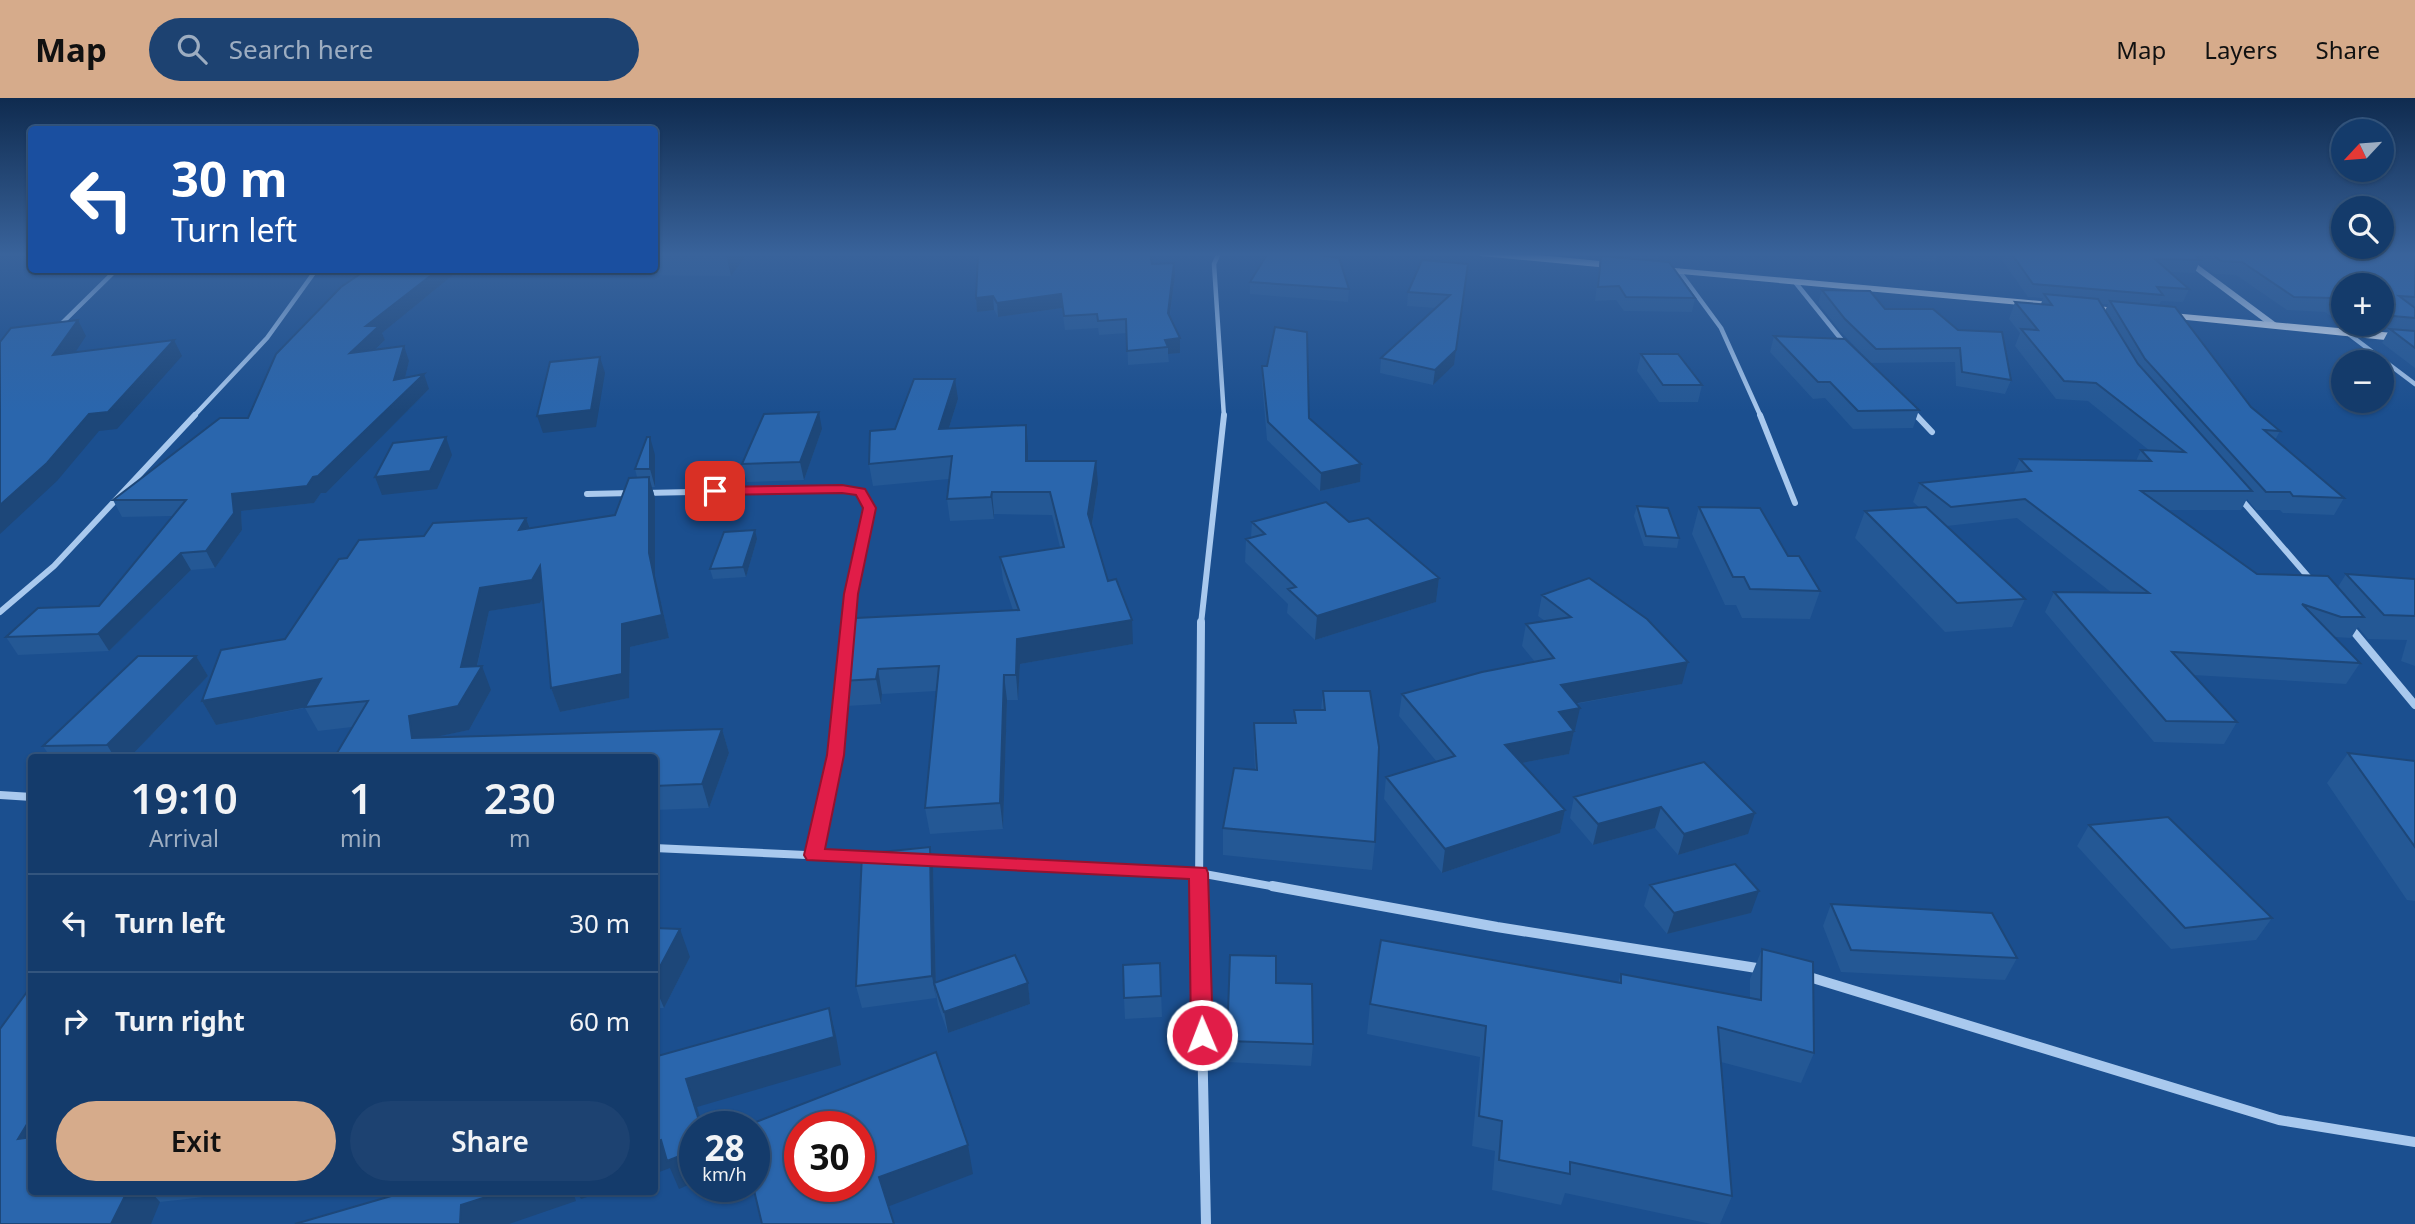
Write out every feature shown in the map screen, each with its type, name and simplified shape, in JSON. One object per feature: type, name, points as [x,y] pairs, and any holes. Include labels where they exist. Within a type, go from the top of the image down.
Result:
[{"type":"main road","points":[[2055,306],[2135,313]]},
{"type":"main road","points":[[2149,314],[2331,331]]},
{"type":"main road","points":[[2385,336],[2415,339]]},
{"type":"street","points":[[54,331],[80,306]]},
{"type":"street","points":[[0,612],[54,566],[267,338],[290,306]]},
{"type":"street","points":[[1206,1224],[1199,873],[1201,604],[1224,421],[1217,306]]},
{"type":"street","points":[[1704,306],[1721,328],[1749,386],[1795,503]]},
{"type":"street","points":[[1814,306],[1848,347]]},
{"type":"street","points":[[2248,306],[2274,325]]},
{"type":"street","points":[[2093,309],[2100,320]]},
{"type":"street","points":[[2351,336],[2415,384]]},
{"type":"street","points":[[1904,404],[1932,432]]},
{"type":"street","points":[[587,494],[842,489],[861,492],[867,500],[870,508],[851,594],[835,755],[814,855]]},
{"type":"street","points":[[2235,493],[2317,588]]},
{"type":"street","points":[[2344,620],[2415,705]]},
{"type":"street","points":[[0,796],[28,797]]},
{"type":"street","points":[[658,848],[883,858]]},
{"type":"street","points":[[910,859],[1199,873],[1497,927],[1771,970]]},
{"type":"street","points":[[1799,975],[2279,1120],[2415,1142]]},
{"type":"building","points":[[323,306],[392,306],[366,326],[379,326],[350,353],[404,346],[394,380],[424,374],[318,476],[313,477],[307,486],[232,494],[234,513],[206,551],[181,553],[98,634],[6,637],[38,608],[99,606],[186,500],[113,500],[220,418],[248,418],[276,354]]},
{"type":"building","points":[[1063,306],[1169,306],[1168,313],[1180,338],[1165,340],[1168,347],[1127,351],[1126,319],[1098,321],[1097,314],[1064,316]]},
{"type":"building","points":[[1438,306],[1462,306],[1456,350],[1435,370],[1381,358]]},
{"type":"building","points":[[1834,306],[1933,309],[1958,330],[2002,332],[2011,380],[1962,372],[1960,348],[1876,349]]},
{"type":"building","points":[[2018,306],[2102,306],[2138,364],[2252,491],[2141,491],[2257,574],[2328,576],[2364,617],[2341,617],[2302,604],[2360,663],[2172,652],[2237,722],[2166,721],[2054,592],[2149,593],[2025,499],[1951,507],[1920,483],[2031,471],[2020,459],[2151,461],[2141,450],[2185,452],[2096,383],[2064,381],[2021,329],[2038,330]]},
{"type":"building","points":[[2113,306],[2175,307],[2251,407],[2280,431],[2264,430],[2344,498],[2266,492],[2145,359]]},
{"type":"building","points":[[2394,306],[2412,306],[2415,308],[2415,318],[2394,316]]},
{"type":"building","points":[[78,320],[53,355],[174,340],[108,412],[89,414],[47,463],[0,505],[0,342],[11,328]]},
{"type":"building","points":[[1275,327],[1307,332],[1309,418],[1361,464],[1321,473],[1268,422],[1262,366],[1267,366]]},
{"type":"building","points":[[2394,329],[2415,331],[2415,348],[2394,332]]},
{"type":"building","points":[[1774,336],[1845,339],[1919,410],[1858,411],[1830,382],[1818,382]]},
{"type":"building","points":[[1641,354],[1678,354],[1702,385],[1663,385]]},
{"type":"building","points":[[600,357],[591,410],[537,416],[550,362]]},
{"type":"building","points":[[914,379],[955,379],[939,429],[1026,425],[1026,461],[1096,461],[1088,514],[1108,581],[1116,579],[1132,620],[1017,639],[1016,675],[1004,675],[1000,803],[925,808],[939,666],[878,669],[876,679],[842,681],[856,618],[1019,610],[1000,557],[1064,547],[1050,492],[992,492],[991,497],[947,499],[952,456],[869,464],[870,431],[895,429]]},
{"type":"building","points":[[819,412],[800,462],[742,464],[764,414]]},
{"type":"building","points":[[446,437],[430,471],[375,477],[393,443]]},
{"type":"building","points":[[647,437],[650,437],[650,469],[635,469]]},
{"type":"building","points":[[649,477],[649,553],[662,615],[622,624],[622,674],[551,688],[540,566],[532,580],[480,588],[461,667],[482,666],[458,706],[409,716],[412,738],[722,729],[702,784],[658,786],[658,754],[336,754],[368,701],[305,707],[321,679],[202,701],[221,650],[285,639],[339,559],[347,558],[359,540],[424,536],[433,523],[526,518],[519,530],[615,515],[629,478]]},
{"type":"building","points":[[1326,502],[1349,522],[1368,518],[1439,578],[1317,616],[1288,589],[1296,587],[1246,539],[1265,534],[1252,522]]},
{"type":"building","points":[[1637,506],[1668,508],[1679,538],[1646,536]]},
{"type":"building","points":[[1699,507],[1760,508],[1788,556],[1799,556],[1820,591],[1750,589],[1744,577],[1733,577]]},
{"type":"building","points":[[1926,507],[2025,599],[1957,603],[1865,511]]},
{"type":"building","points":[[755,530],[743,567],[710,569],[724,532]]},
{"type":"building","points":[[2346,574],[2415,579],[2415,616],[2384,615]]},
{"type":"building","points":[[1589,578],[1647,619],[1688,662],[1561,685],[1580,708],[1559,712],[1574,731],[1505,745],[1565,810],[1445,849],[1386,777],[1455,756],[1402,694],[1482,672],[1554,658],[1526,624],[1571,617],[1542,595]]},
{"type":"building","points":[[138,656],[196,656],[107,745],[43,746]]},
{"type":"building","points":[[1323,691],[1370,691],[1379,747],[1375,842],[1223,828],[1234,768],[1257,770],[1254,723],[1296,723],[1294,710],[1325,710]]},
{"type":"building","points":[[2348,753],[2415,761],[2415,847]]},
{"type":"building","points":[[1704,762],[1755,813],[1684,834],[1661,807],[1598,824],[1574,797]]},
{"type":"building","points":[[2168,817],[2272,918],[2185,928],[2089,825]]},
{"type":"building","points":[[930,847],[932,976],[856,986],[862,854]]},
{"type":"building","points":[[1735,864],[1759,891],[1674,913],[1650,885]]},
{"type":"building","points":[[1831,904],[1992,913],[2017,958],[1851,950]]},
{"type":"building","points":[[658,928],[680,929],[658,970]]},
{"type":"building","points":[[1381,940],[1621,983],[1621,974],[1761,1000],[1762,949],[1813,962],[1814,1053],[1718,1027],[1732,1196],[1570,1162],[1570,1174],[1499,1160],[1502,1121],[1479,1116],[1486,1026],[1370,1004]]},
{"type":"building","points":[[1015,955],[1028,983],[944,1012],[934,983]]},
{"type":"building","points":[[1230,955],[1276,956],[1276,983],[1312,984],[1313,1044],[1227,1041]]},
{"type":"building","points":[[1160,963],[1161,996],[1124,998],[1123,965]]},
{"type":"building","points":[[28,990],[28,1123],[18,1139],[28,1138],[28,1195],[126,1195],[111,1224],[0,1224],[0,1029]]},
{"type":"building","points":[[829,1008],[834,1037],[686,1079],[696,1111],[679,1111],[679,1156],[667,1161],[661,1140],[658,1141],[658,1056]]},
{"type":"building","points":[[936,1052],[968,1145],[879,1177],[894,1224],[762,1224],[757,1202],[770,1202],[770,1117],[784,1111],[784,1202],[875,1202],[875,1111],[784,1111]]},
{"type":"building","points":[[395,1195],[493,1195],[461,1205],[460,1224],[295,1224]]},
{"type":"route","points":[[715,491],[842,489],[861,492],[870,508],[851,594],[835,755],[814,855],[1199,873],[1202,1035]]}]
